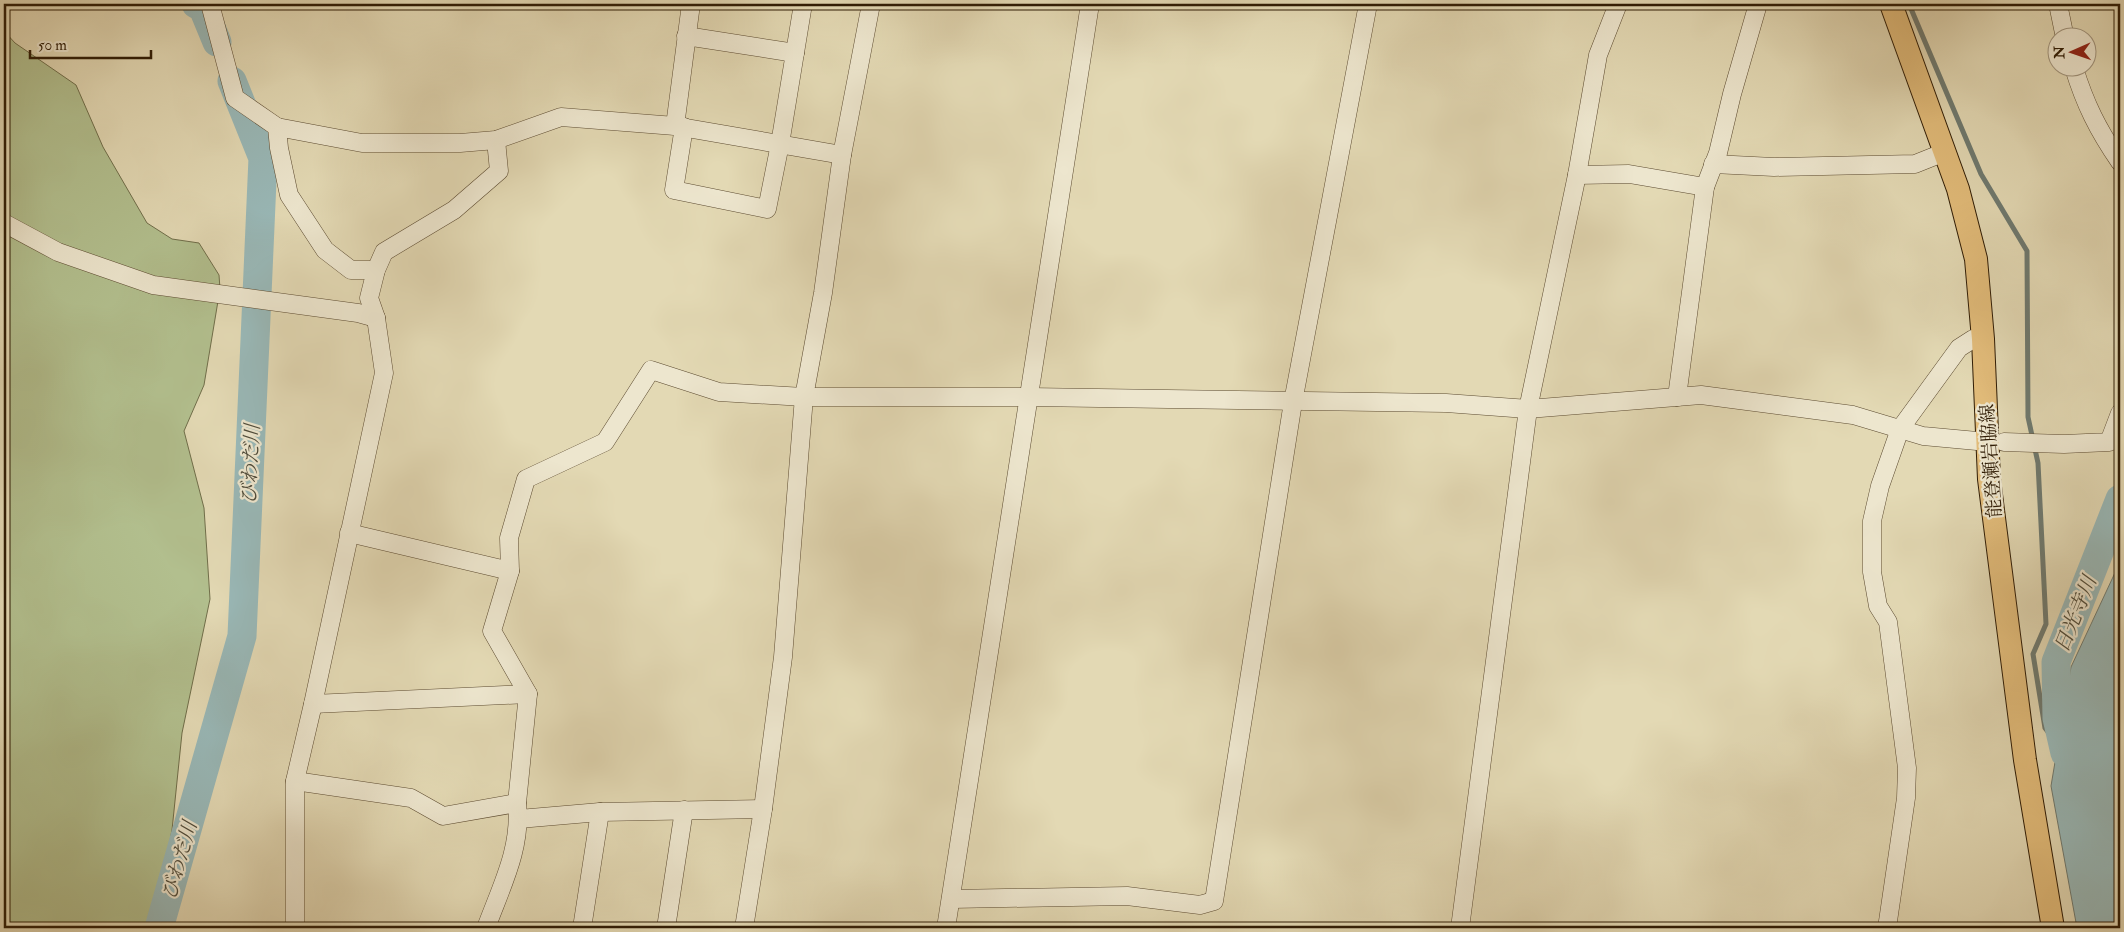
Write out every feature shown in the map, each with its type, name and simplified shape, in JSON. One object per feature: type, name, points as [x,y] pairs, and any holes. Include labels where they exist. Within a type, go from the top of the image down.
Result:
[{"type":"main road","name":"能登瀬岩脇線","points":[[1891,4],[1958,189],[1976,259],[1983,339],[1989,479],[2025,760],[2053,928]]},
{"type":"street","points":[[210,4],[235,98],[277,127],[362,142],[460,143],[496,140],[561,117],[679,126],[842,154]]},
{"type":"street","points":[[690,4],[674,190],[767,209],[780,144],[803,4]]},
{"type":"street","points":[[744,928],[763,809],[783,656],[804,397],[823,293],[842,154],[872,4]]},
{"type":"street","points":[[946,928],[1090,4]]},
{"type":"street","points":[[951,899],[1127,896],[1200,905],[1214,901],[1293,402],[1368,4]]},
{"type":"street","points":[[1460,928],[1528,409],[1576,175],[1598,56],[1618,4]]},
{"type":"street","points":[[1677,397],[1705,187],[1714,164],[1758,4]]},
{"type":"street","points":[[2058,4],[2063,28]]},
{"type":"street","points":[[686,36],[795,52]]},
{"type":"street","points":[[2077,78],[2100,134],[2120,162]]},
{"type":"street","points":[[277,127],[279,148],[290,195],[326,250],[351,270],[376,270]]},
{"type":"street","points":[[295,928],[294,781],[313,704],[384,373],[376,318],[369,298],[376,270],[384,252],[454,210],[499,171],[496,140]]},
{"type":"street","points":[[1714,164],[1774,166],[1915,164],[1945,152]]},
{"type":"street","points":[[1576,175],[1629,174],[1705,187]]},
{"type":"street","points":[[4,222],[58,252],[153,285],[358,313],[376,318]]},
{"type":"street","points":[[1887,928],[1906,798],[1907,768],[1888,622],[1878,606],[1872,572],[1872,521],[1880,486],[1900,429],[1959,348],[1973,339],[1983,339]]},
{"type":"street","points":[[486,928],[514,855],[518,811],[528,694],[492,632],[510,571],[509,538],[526,479],[605,442],[651,370],[719,392],[804,397],[1029,397],[1446,403],[1528,409],[1701,395],[1844,414],[1923,436],[1977,441]]},
{"type":"street","points":[[2004,442],[2064,444],[2116,440],[2120,413]]},
{"type":"street","points":[[349,533],[510,571]]},
{"type":"street","points":[[313,704],[528,694]]},
{"type":"street","points":[[294,781],[411,798],[443,816],[518,811],[600,812],[763,809]]},
{"type":"street","points":[[666,928],[684,810]]},
{"type":"street","points":[[582,928],[600,812]]},
{"type":"green space","points":[[4,31],[15,43],[76,85],[103,147],[147,223],[172,239],[199,243],[219,275],[220,289],[204,385],[184,431],[204,508],[210,599],[182,733],[172,830],[154,928],[4,928]]},
{"type":"water","points":[[2120,562],[2120,928],[2077,928],[2051,786],[2071,667]]},
{"type":"waterway","name":"びわだ川","points":[[196,4],[203,8],[217,42]]},
{"type":"waterway","points":[[1909,4],[1981,174],[2027,251],[2028,417],[2038,463],[2046,624],[2033,654],[2045,728],[2062,750]]},
{"type":"waterway","name":"びわだ川","points":[[159,928],[242,636],[263,158],[232,81]]},
{"type":"waterway","name":"日光寺川","points":[[2078,764],[2065,753],[2057,718],[2056,662],[2120,499]]}]
